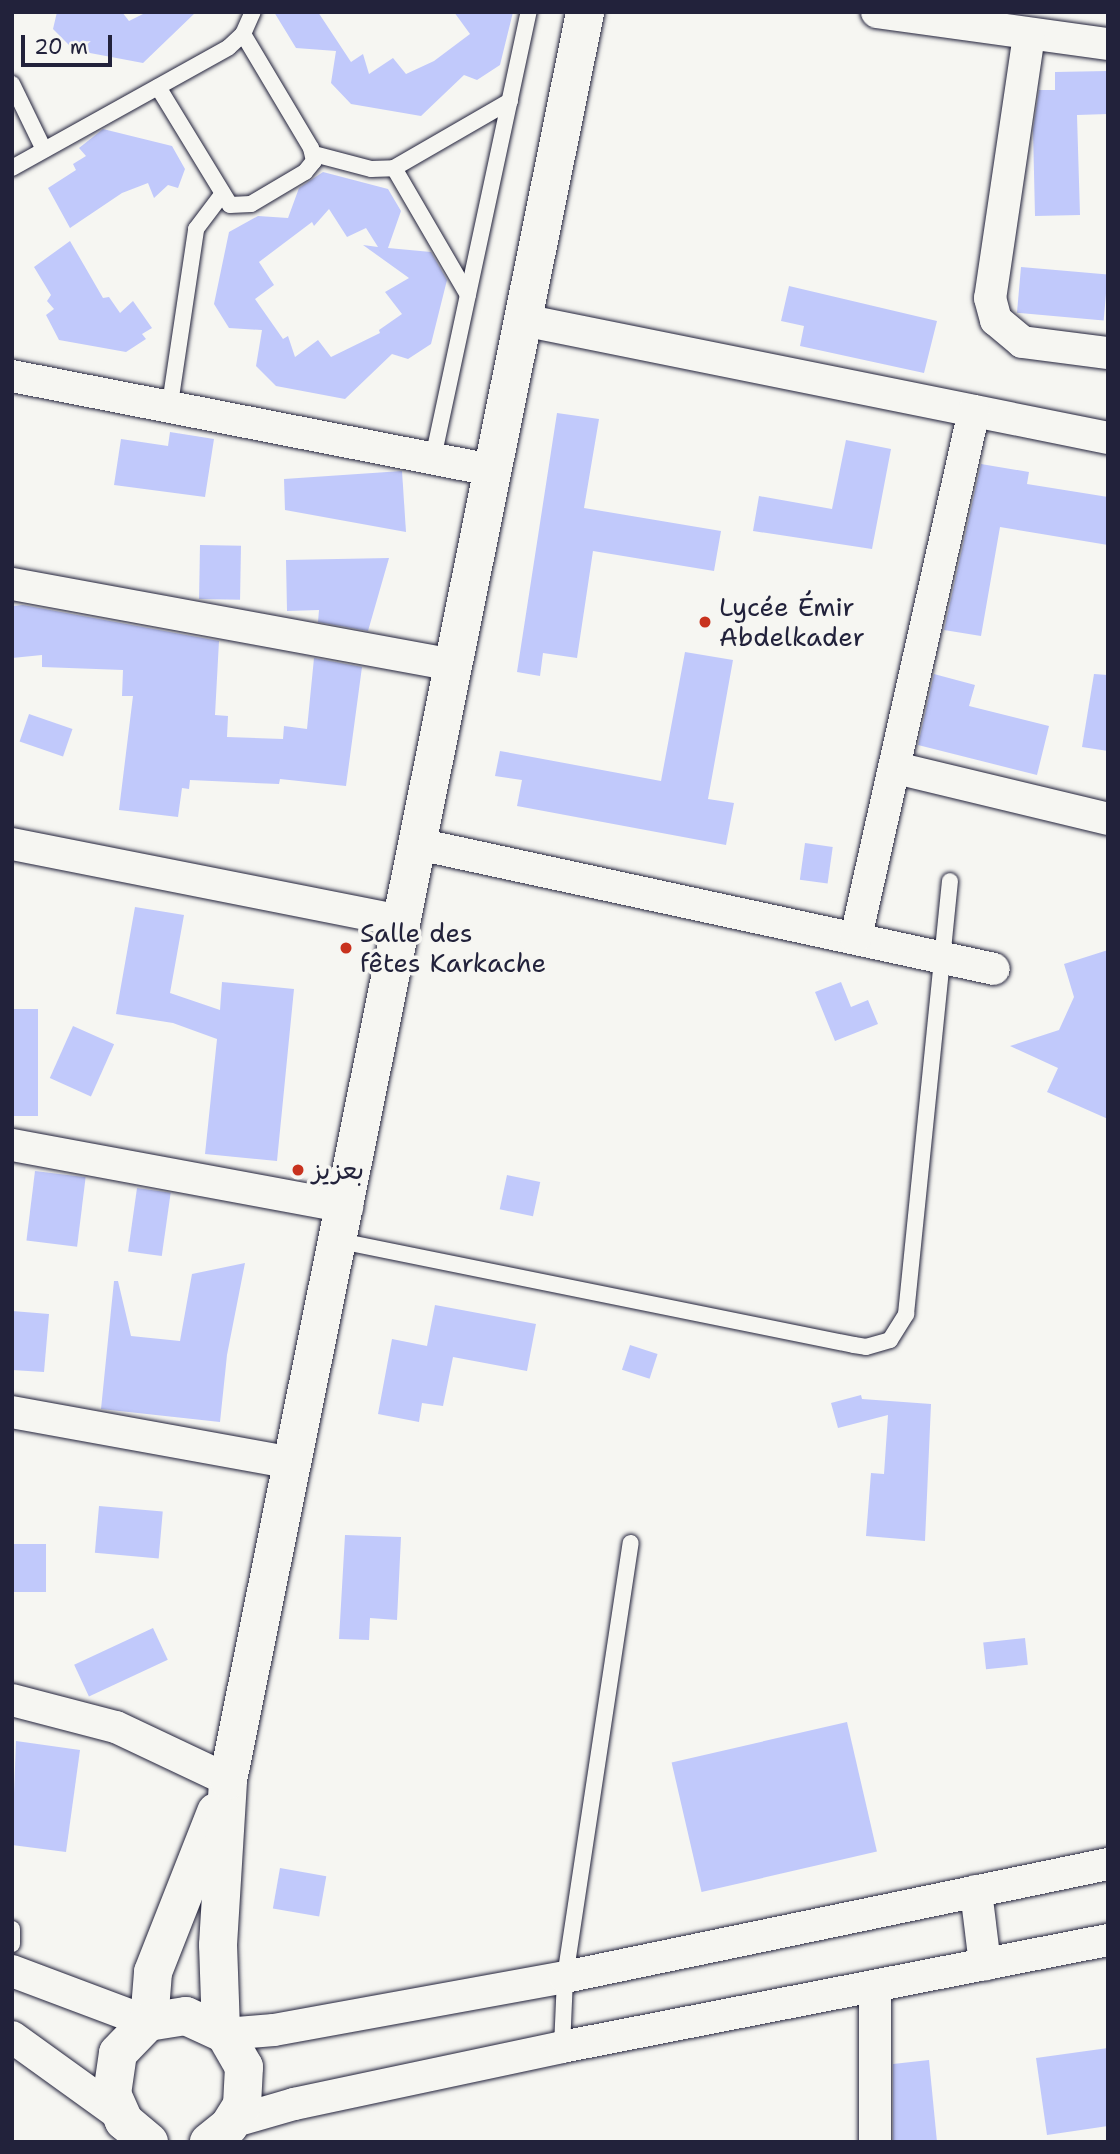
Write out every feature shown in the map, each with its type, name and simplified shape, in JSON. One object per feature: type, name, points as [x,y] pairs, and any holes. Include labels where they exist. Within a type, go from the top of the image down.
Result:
[{"type":"main road","points":[[221,2134],[242,2105],[244,2067],[223,2032],[218,1945],[228,1780],[343,1224],[585,12]]},
{"type":"main road","points":[[149,2022],[153,1972],[228,1780]]},
{"type":"main road","points":[[129,2130],[112,2094],[118,2053],[149,2022],[186,2015],[223,2032]]},
{"type":"street","points":[[877,12],[1108,44]]},
{"type":"street","points":[[1029,35],[990,298],[996,320],[1022,342],[1108,353]]},
{"type":"street","points":[[523,320],[1108,438]]},
{"type":"street","points":[[12,376],[170,404],[493,470]]},
{"type":"street","points":[[856,937],[974,411]]},
{"type":"street","points":[[12,584],[453,665]]},
{"type":"street","points":[[896,768],[1108,820]]},
{"type":"street","points":[[12,844],[402,920]]},
{"type":"street","points":[[418,844],[994,969]]},
{"type":"street","points":[[12,1145],[343,1224]]},
{"type":"street","points":[[12,1412],[293,1463]]},
{"type":"street","points":[[12,1700],[116,1727],[228,1780]]},
{"type":"street","points":[[223,2032],[274,2030],[565,1977],[1108,1864]]},
{"type":"street","points":[[976,1891],[985,1964]]},
{"type":"street","points":[[221,2134],[322,2098],[1108,1940]]},
{"type":"street","points":[[12,1970],[149,2022]]},
{"type":"street","points":[[875,1986],[875,2142]]},
{"type":"street","points":[[12,2037],[129,2130]]},
{"type":"lane","points":[[12,168],[229,47],[243,34],[253,12]]},
{"type":"lane","points":[[433,458],[529,12]]},
{"type":"lane","points":[[243,34],[314,154],[371,169],[394,168],[510,101]]},
{"type":"lane","points":[[12,84],[44,150]]},
{"type":"lane","points":[[158,87],[221,196],[230,205],[251,204],[305,172],[314,154]]},
{"type":"lane","points":[[394,168],[468,295]]},
{"type":"lane","points":[[170,404],[196,229],[221,196]]},
{"type":"lane","points":[[343,1224],[855,1345],[866,1347],[890,1340],[906,1314],[950,881]]},
{"type":"lane","points":[[562,2048],[565,1977],[631,1543]]},
{"type":"lane","points":[[12,1929],[12,1944]]},
{"type":"building","points":[[57,12],[122,12],[129,21],[147,12],[196,12],[143,63],[74,50],[53,29]]},
{"type":"building","points":[[274,12],[318,12],[351,62],[363,54],[369,74],[393,58],[406,74],[434,61],[470,34],[454,12],[513,12],[500,65],[477,80],[464,75],[421,116],[351,104],[331,83],[336,51],[296,48]]},
{"type":"building","points":[[1108,71],[1108,114],[1077,115],[1080,215],[1035,216],[1033,130],[1039,90],[1055,90],[1055,72]]},
{"type":"building","points":[[103,129],[172,146],[185,169],[178,188],[168,185],[154,198],[148,183],[122,193],[70,228],[48,188],[76,170],[73,164],[86,156],[79,148]]},
{"type":"building","points":[[323,172],[388,189],[401,211],[388,248],[431,252],[447,280],[431,344],[408,359],[392,354],[345,399],[276,386],[256,366],[262,330],[229,328],[214,304],[229,232],[258,216],[288,218],[299,188]],"holes":[[[329,209],[347,237],[366,228],[378,247],[363,245],[409,278],[385,292],[402,314],[379,330],[380,333],[331,357],[318,340],[295,357],[288,336],[283,339],[255,299],[274,285],[259,262],[312,222],[314,226]]]},
{"type":"building","points":[[70,241],[103,298],[109,297],[120,313],[133,301],[152,328],[142,334],[146,339],[126,352],[59,340],[46,315],[54,309],[47,301],[51,295],[34,267]]},
{"type":"building","points":[[1021,267],[1108,275],[1104,320],[1017,313]]},
{"type":"building","points":[[789,286],[937,321],[924,373],[800,346],[804,326],[781,321]]},
{"type":"building","points":[[557,413],[599,419],[584,508],[721,531],[714,571],[593,551],[577,658],[543,653],[540,676],[517,672]]},
{"type":"building","points":[[170,432],[214,439],[205,497],[114,485],[121,439],[168,446]]},
{"type":"building","points":[[846,440],[891,449],[872,549],[753,531],[759,496],[832,509]]},
{"type":"building","points":[[981,464],[1029,472],[1027,484],[1108,497],[1108,545],[1000,527],[981,636],[944,630]]},
{"type":"building","points":[[402,471],[406,532],[285,510],[284,479]]},
{"type":"building","points":[[200,545],[241,546],[240,600],[199,599]]},
{"type":"building","points":[[389,558],[368,631],[318,622],[319,610],[287,611],[286,560]]},
{"type":"building","points":[[23,605],[219,641],[215,715],[228,716],[227,737],[283,739],[284,726],[307,729],[314,658],[362,667],[346,786],[280,779],[279,784],[190,780],[189,789],[182,788],[178,817],[119,810],[133,696],[122,696],[123,670],[42,667],[42,655],[12,658],[12,606]]},
{"type":"building","points":[[685,652],[733,660],[708,799],[734,803],[726,845],[517,806],[522,780],[495,776],[500,751],[661,781]]},
{"type":"building","points":[[934,674],[975,685],[969,706],[1049,726],[1037,775],[918,745]]},
{"type":"building","points":[[1094,674],[1108,675],[1108,751],[1082,747]]},
{"type":"building","points":[[29,714],[72,729],[63,756],[20,741]]},
{"type":"building","points":[[805,843],[833,847],[828,884],[800,880]]},
{"type":"building","points":[[135,907],[184,915],[170,993],[220,1010],[222,982],[294,989],[277,1161],[205,1154],[217,1039],[173,1023],[116,1014]]},
{"type":"building","points":[[1108,950],[1108,1119],[1047,1092],[1058,1068],[1010,1046],[1059,1030],[1074,997],[1064,964]]},
{"type":"building","points":[[841,982],[851,1007],[868,1000],[878,1024],[835,1041],[815,992]]},
{"type":"building","points":[[13,1009],[38,1009],[38,1116],[13,1116]]},
{"type":"building","points":[[73,1026],[114,1044],[91,1096],[50,1078]]},
{"type":"building","points":[[35,1171],[86,1177],[77,1247],[26,1240]]},
{"type":"building","points":[[507,1175],[540,1182],[533,1216],[500,1209]]},
{"type":"building","points":[[137,1188],[171,1193],[162,1256],[128,1251]]},
{"type":"building","points":[[245,1263],[227,1355],[220,1422],[101,1409],[114,1281],[118,1281],[131,1336],[180,1341],[192,1274]]},
{"type":"building","points":[[435,1305],[536,1324],[527,1371],[453,1357],[443,1406],[422,1403],[419,1422],[378,1414],[392,1339],[427,1346]]},
{"type":"building","points":[[12,1311],[49,1314],[44,1372],[12,1370]]},
{"type":"building","points":[[630,1345],[658,1354],[650,1379],[622,1370]]},
{"type":"building","points":[[861,1395],[862,1399],[931,1404],[925,1541],[866,1536],[871,1473],[884,1474],[888,1415],[838,1428],[831,1403]]},
{"type":"building","points":[[99,1506],[163,1512],[159,1558],[95,1553]]},
{"type":"building","points":[[345,1535],[401,1537],[397,1620],[370,1618],[369,1640],[339,1639]]},
{"type":"building","points":[[12,1544],[46,1544],[46,1592],[12,1592]]},
{"type":"building","points":[[153,1628],[168,1660],[89,1696],[74,1665]]},
{"type":"building","points":[[1025,1638],[1028,1665],[986,1669],[983,1642]]},
{"type":"building","points":[[847,1722],[877,1852],[702,1892],[672,1762]]},
{"type":"building","points":[[16,1741],[80,1750],[66,1852],[12,1845]]},
{"type":"building","points":[[280,1868],[326,1876],[319,1917],[273,1908]]},
{"type":"building","points":[[1108,2048],[1108,2126],[1047,2135],[1036,2058]]},
{"type":"building","points":[[929,2060],[937,2142],[893,2142],[893,2064]]},
{"type":"place","name":"Lycée Émir Abdelkader","points":[[705,622]]},
{"type":"place","name":"Salle des fêtes Karkache","points":[[346,948]]},
{"type":"place","name":"بعزيز","points":[[298,1170]]}]
